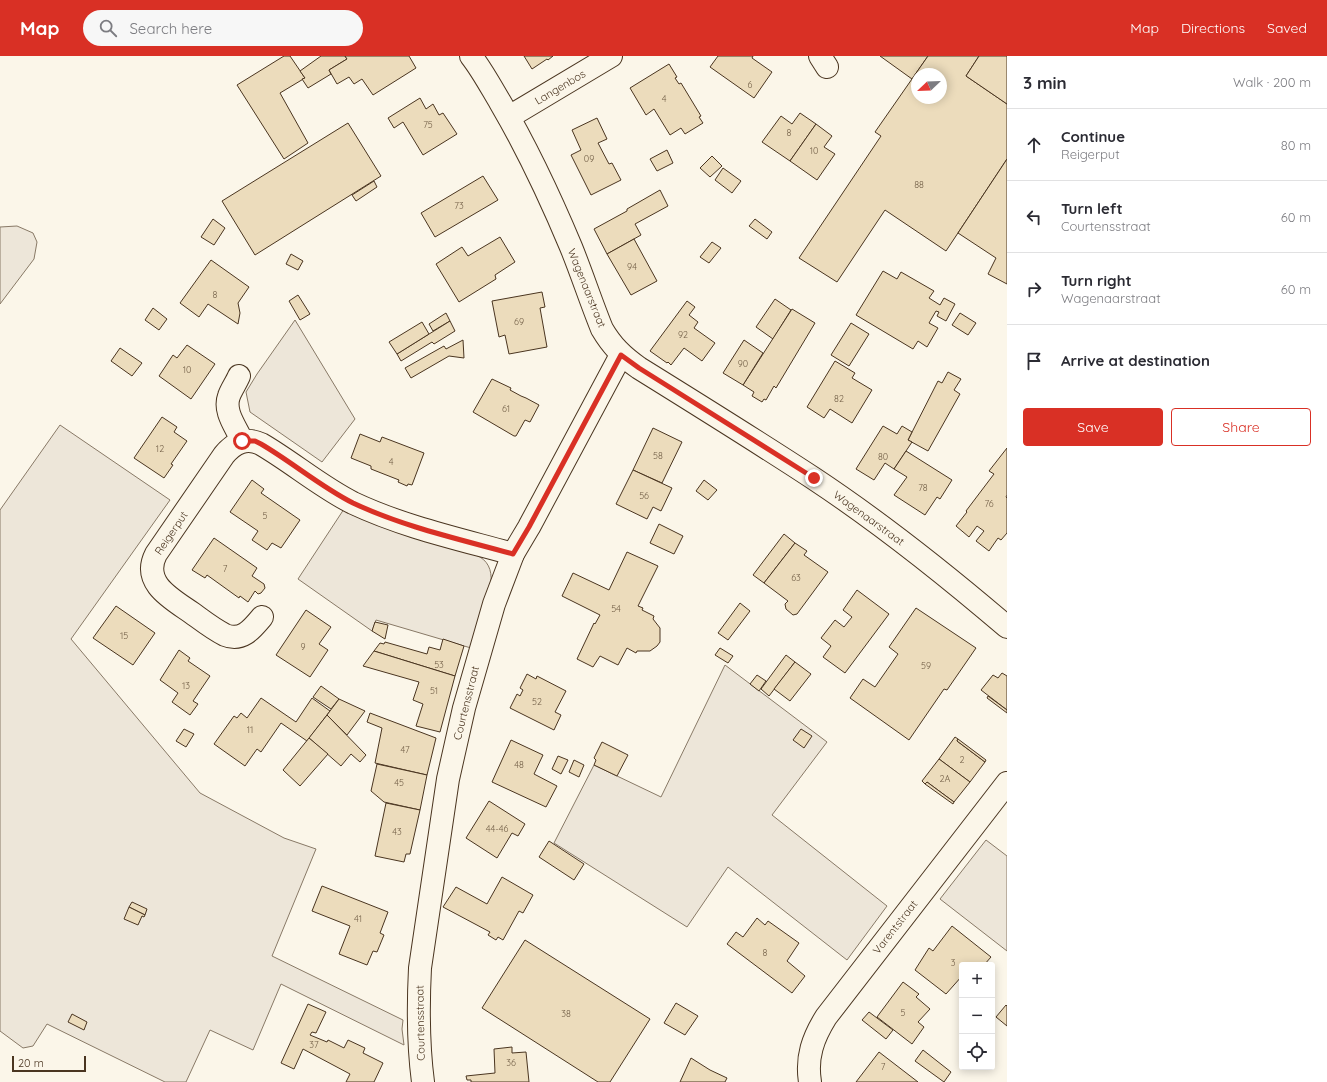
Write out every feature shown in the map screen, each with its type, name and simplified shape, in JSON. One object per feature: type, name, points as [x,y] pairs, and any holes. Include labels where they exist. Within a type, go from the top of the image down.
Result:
[{"type":"street","name":"Wagenaarstraat","points":[[471,56],[478,64],[527,151],[550,198],[602,329],[621,355],[639,368],[814,478],[886,530],[956,584],[1007,627]]},
{"type":"street","name":"Langenbos","points":[[509,117],[611,56]]},
{"type":"street","name":"Courtensstraat","points":[[423,1082],[418,1035],[420,968],[448,779],[464,708],[494,604],[513,554],[621,355]]},
{"type":"street","points":[[239,376],[228,397],[227,404],[228,411],[242,441],[255,441],[261,444],[335,492],[370,510],[409,524],[513,554]]},
{"type":"street","name":"Reigerput","points":[[242,441],[232,447],[224,455],[156,554],[152,570],[154,580],[164,594],[225,635],[235,637],[245,634],[253,628],[262,617]]},
{"type":"street","name":"Varentstraat","points":[[810,1082],[808,1071],[810,1052],[816,1033],[826,1017],[1007,783]]},
{"type":"shaded area","points":[[17,226],[33,233],[37,242],[34,259],[0,304],[0,227]]},
{"type":"shaded area","points":[[295,320],[355,419],[322,462],[250,412],[246,392]]},
{"type":"shaded area","points":[[60,425],[170,500],[71,639],[200,793],[284,838],[316,849],[272,956],[403,1020],[402,1029],[404,1045],[281,984],[253,1050],[210,1030],[186,1082],[165,1082],[47,1024],[33,1046],[23,1048],[0,1031],[0,510]]},
{"type":"shaded area","points":[[344,509],[476,555],[484,560],[491,573],[491,582],[471,648],[376,620],[372,631],[298,579]]},
{"type":"shaded area","points":[[725,665],[827,742],[772,815],[887,906],[847,960],[728,867],[687,927],[554,843],[594,765],[661,797]]},
{"type":"shaded area","points":[[986,840],[1007,856],[1007,951],[940,899]]},
{"type":"building","points":[[284,56],[290,56],[305,78],[280,93],[308,143],[284,159],[237,85]]},
{"type":"building","points":[[321,56],[345,56],[347,59],[329,70],[331,74],[308,88],[302,79],[305,78],[300,71]]},
{"type":"building","points":[[345,56],[409,56],[416,68],[373,95],[362,79],[354,84],[349,77],[337,84],[329,70],[347,59]]},
{"type":"building","points":[[524,56],[553,56],[532,69]]},
{"type":"building","points":[[718,56],[753,56],[752,58],[772,72],[754,98],[710,67]]},
{"type":"building","points":[[880,56],[928,56],[920,68],[911,68],[911,78]]},
{"type":"building","points":[[928,56],[979,56],[966,76],[1007,104],[1007,159],[946,251],[885,210],[837,282],[799,258],[881,136],[875,132],[911,80],[911,104],[947,104],[947,68],[920,68]]},
{"type":"building","points":[[979,56],[1007,56],[1007,104],[966,76]]},
{"type":"building","points":[[669,64],[677,77],[675,78],[679,84],[681,83],[701,116],[699,117],[703,123],[685,134],[681,128],[670,135],[654,109],[646,115],[630,88]]},
{"type":"building","points":[[420,98],[426,109],[433,104],[439,115],[443,113],[457,134],[423,155],[403,122],[394,128],[388,118]]},
{"type":"building","points":[[800,113],[816,124],[790,161],[762,142],[781,116],[792,124]]},
{"type":"building","points":[[597,118],[607,139],[598,143],[609,164],[612,163],[621,180],[591,195],[571,155],[581,150],[572,130]]},
{"type":"building","points":[[348,123],[381,176],[255,255],[222,201]]},
{"type":"building","points":[[816,124],[832,136],[824,147],[835,154],[817,180],[790,161]]},
{"type":"building","points":[[667,150],[673,163],[657,171],[650,159]]},
{"type":"building","points":[[712,156],[722,166],[710,177],[700,168]]},
{"type":"building","points":[[1007,159],[1007,284],[988,274],[996,258],[958,233]]},
{"type":"building","points":[[723,168],[741,181],[732,193],[715,180]]},
{"type":"building","points":[[483,176],[498,200],[435,237],[421,213]]},
{"type":"building","points":[[374,181],[377,187],[356,201],[352,195]]},
{"type":"building","points":[[660,190],[668,206],[635,224],[641,235],[607,254],[594,229],[627,211],[627,209]]},
{"type":"building","points":[[213,219],[225,228],[214,245],[201,237]]},
{"type":"building","points":[[755,219],[772,232],[767,239],[749,226]]},
{"type":"building","points":[[500,237],[515,262],[495,275],[496,279],[459,302],[436,264],[462,247],[468,256]]},
{"type":"building","points":[[634,239],[657,281],[631,295],[607,254]]},
{"type":"building","points":[[712,242],[721,248],[709,263],[700,257]]},
{"type":"building","points":[[291,254],[303,261],[298,270],[286,264]]},
{"type":"building","points":[[211,260],[249,287],[238,303],[240,313],[238,324],[208,304],[199,317],[180,303]]},
{"type":"building","points":[[883,271],[897,279],[901,272],[934,291],[929,298],[940,305],[944,298],[955,304],[946,321],[937,316],[939,312],[936,311],[929,323],[938,328],[927,347],[918,341],[913,349],[856,315]]},
{"type":"building","points":[[542,292],[545,307],[540,308],[547,347],[509,354],[505,335],[499,337],[492,301]]},
{"type":"building","points":[[298,295],[310,314],[300,320],[289,301]]},
{"type":"building","points":[[775,299],[791,310],[773,339],[756,327]]},
{"type":"building","points":[[687,301],[695,307],[689,315],[698,322],[694,328],[715,343],[702,361],[684,348],[671,365],[650,351]]},
{"type":"building","points":[[153,308],[167,319],[159,330],[145,320]]},
{"type":"building","points":[[792,309],[815,323],[776,388],[774,386],[766,400],[764,399],[762,402],[752,396],[754,392],[743,385]]},
{"type":"building","points":[[446,313],[450,321],[433,331],[429,324]]},
{"type":"building","points":[[960,313],[976,323],[968,335],[952,325]]},
{"type":"building","points":[[450,321],[455,331],[434,344],[432,342],[401,361],[397,354]]},
{"type":"building","points":[[422,322],[429,334],[397,354],[389,342]]},
{"type":"building","points":[[851,323],[869,334],[849,366],[831,355]]},
{"type":"building","points":[[463,340],[464,358],[449,356],[411,378],[405,368],[444,346],[446,349]]},
{"type":"building","points":[[744,340],[763,353],[743,385],[723,373]]},
{"type":"building","points":[[187,345],[215,364],[191,399],[159,376],[173,355],[177,358]]},
{"type":"building","points":[[120,348],[142,363],[132,376],[111,361]]},
{"type":"building","points":[[835,361],[855,373],[852,378],[872,390],[852,423],[830,409],[824,418],[807,407]]},
{"type":"building","points":[[948,372],[961,379],[954,390],[960,394],[928,451],[908,440],[938,381],[942,383]]},
{"type":"building","points":[[492,379],[511,388],[510,390],[539,405],[530,422],[525,420],[516,436],[473,412]]},
{"type":"building","points":[[162,417],[177,427],[174,432],[187,441],[171,464],[173,465],[164,478],[134,458]]},
{"type":"building","points":[[883,426],[897,434],[902,426],[912,432],[908,440],[912,442],[894,469],[885,463],[874,480],[856,469]]},
{"type":"building","points":[[653,428],[682,442],[662,483],[633,470]]},
{"type":"building","points":[[360,434],[380,442],[382,437],[424,453],[412,485],[408,484],[407,486],[398,482],[399,480],[371,469],[371,466],[351,458]]},
{"type":"building","points":[[1007,448],[1007,533],[1001,540],[998,538],[989,551],[976,541],[984,531],[977,526],[969,537],[956,526],[994,474],[989,471]]},
{"type":"building","points":[[906,451],[952,480],[940,499],[937,497],[925,515],[894,495],[907,477],[894,469]]},
{"type":"building","points":[[633,470],[672,488],[661,511],[653,507],[647,519],[616,504]]},
{"type":"building","points":[[252,480],[264,489],[261,493],[300,520],[281,548],[272,543],[267,550],[252,540],[258,531],[230,512]]},
{"type":"building","points":[[704,480],[717,490],[708,500],[696,491]]},
{"type":"building","points":[[659,524],[683,536],[674,554],[650,543]]},
{"type":"building","points":[[784,534],[795,543],[764,583],[753,575]]},
{"type":"building","points":[[214,538],[257,568],[252,576],[264,584],[265,588],[258,594],[255,591],[248,602],[240,596],[239,598],[207,575],[205,578],[192,570]]},
{"type":"building","points":[[795,543],[807,551],[804,555],[828,572],[797,614],[793,615],[786,609],[785,604],[788,601],[764,583]]},
{"type":"building","points":[[627,552],[658,566],[638,606],[643,608],[642,610],[654,616],[653,619],[660,628],[660,642],[650,651],[637,651],[636,653],[627,648],[618,665],[600,656],[593,667],[577,659],[594,623],[595,624],[600,615],[562,596],[573,573],[609,590]]},
{"type":"building","points":[[857,590],[889,614],[845,673],[823,657],[831,646],[821,638],[835,620],[844,627],[852,617],[843,610]]},
{"type":"building","points":[[740,603],[750,611],[728,640],[718,633]]},
{"type":"building","points":[[116,606],[155,633],[133,665],[93,638]]},
{"type":"building","points":[[916,608],[976,648],[947,690],[944,689],[909,740],[850,698],[863,679],[875,687],[898,654],[889,647]]},
{"type":"building","points":[[306,610],[331,627],[319,644],[328,650],[310,677],[276,655]]},
{"type":"building","points":[[375,622],[388,625],[385,639],[372,631]]},
{"type":"building","points":[[443,639],[464,646],[455,676],[374,651],[380,643],[384,644],[385,642],[427,654],[429,647],[440,650]]},
{"type":"building","points":[[720,648],[733,656],[728,663],[715,655]]},
{"type":"building","points":[[179,650],[190,658],[188,661],[210,676],[193,701],[198,704],[190,715],[172,702],[178,693],[160,680]]},
{"type":"building","points":[[374,651],[455,676],[440,732],[416,726],[423,704],[413,700],[419,682],[363,666]]},
{"type":"building","points":[[786,655],[795,662],[769,696],[761,689]]},
{"type":"building","points":[[795,662],[811,674],[790,701],[774,689]]},
{"type":"building","points":[[1002,673],[1007,676],[1007,710],[981,690],[993,675],[998,678]]},
{"type":"building","points":[[527,674],[536,679],[537,676],[566,691],[555,712],[561,715],[554,730],[510,708],[517,694],[520,696],[523,690],[520,688]]},
{"type":"building","points":[[757,675],[766,681],[759,691],[750,684]]},
{"type":"building","points":[[321,686],[339,699],[331,709],[313,697]]},
{"type":"building","points":[[988,696],[1007,710],[1007,713],[987,698]]},
{"type":"building","points":[[261,698],[296,722],[312,698],[330,711],[307,741],[281,723],[261,752],[257,749],[245,766],[214,744],[234,716],[237,718],[241,713],[247,718]]},
{"type":"building","points":[[339,699],[365,711],[347,735],[327,715]]},
{"type":"building","points":[[370,713],[436,738],[427,775],[375,763],[382,728],[367,722]]},
{"type":"building","points":[[327,715],[366,755],[360,762],[351,754],[341,766],[309,738]]},
{"type":"building","points":[[184,729],[194,734],[186,747],[176,741]]},
{"type":"building","points":[[801,729],[812,736],[804,748],[793,740]]},
{"type":"building","points":[[955,737],[958,739],[957,741],[985,762],[970,782],[939,759]]},
{"type":"building","points":[[309,738],[328,754],[300,786],[283,770]]},
{"type":"building","points":[[958,739],[986,760],[985,762],[957,741]]},
{"type":"building","points":[[511,740],[543,755],[534,774],[557,786],[546,807],[492,782]]},
{"type":"building","points":[[602,742],[628,755],[617,776],[594,765],[596,760],[594,758]]},
{"type":"building","points":[[558,756],[568,760],[561,774],[552,769]]},
{"type":"building","points":[[939,759],[970,782],[954,802],[927,782],[925,784],[922,781]]},
{"type":"building","points":[[574,760],[584,765],[579,777],[569,772]]},
{"type":"building","points":[[377,764],[427,775],[420,810],[384,802],[371,791]]},
{"type":"building","points":[[927,782],[954,802],[953,804],[925,784]]},
{"type":"building","points":[[489,801],[525,824],[518,836],[512,833],[497,858],[466,838]]},
{"type":"building","points":[[386,803],[420,810],[410,854],[406,854],[404,862],[375,856]]},
{"type":"building","points":[[549,841],[584,864],[574,880],[539,857]]},
{"type":"building","points":[[502,877],[533,895],[523,913],[519,911],[503,940],[498,937],[496,940],[488,935],[490,932],[443,907],[456,887],[487,904]]},
{"type":"building","points":[[322,886],[388,912],[380,933],[384,935],[377,952],[373,951],[367,965],[339,954],[350,926],[312,911]]},
{"type":"building","points":[[132,902],[147,909],[145,915],[129,907]]},
{"type":"building","points":[[129,907],[145,915],[144,917],[142,916],[138,925],[124,919]]},
{"type":"building","points":[[757,918],[765,925],[768,921],[799,943],[787,961],[805,976],[792,993],[727,944],[736,932],[743,937]]},
{"type":"building","points":[[952,926],[991,957],[987,962],[959,962],[959,979],[946,994],[915,970],[929,948],[933,951]]},
{"type":"building","points":[[525,940],[650,1019],[610,1082],[598,1082],[482,1008]]},
{"type":"building","points":[[903,982],[919,994],[916,997],[930,1009],[918,1022],[924,1027],[912,1044],[877,1017]]},
{"type":"building","points":[[676,1003],[698,1016],[685,1035],[664,1023]]},
{"type":"building","points":[[308,1004],[326,1012],[316,1033],[312,1032],[310,1035],[327,1042],[328,1040],[344,1048],[348,1040],[365,1048],[363,1053],[383,1063],[374,1082],[346,1082],[350,1074],[303,1049],[294,1069],[281,1063]]},
{"type":"building","points":[[1006,1005],[1007,1006],[1007,1026],[996,1017]]},
{"type":"building","points":[[869,1012],[893,1030],[886,1039],[862,1020]]},
{"type":"building","points":[[72,1014],[87,1022],[84,1030],[68,1022]]},
{"type":"building","points":[[512,1047],[512,1053],[526,1052],[529,1082],[471,1082],[471,1080],[467,1080],[466,1076],[495,1073],[494,1049]]},
{"type":"building","points":[[923,1050],[951,1072],[944,1082],[915,1061]]},
{"type":"building","points":[[879,1052],[918,1082],[856,1082]]},
{"type":"building","points":[[691,1058],[710,1070],[727,1078],[725,1082],[680,1082]]},
{"type":"route","points":[[242,441],[255,441],[267,447],[335,492],[370,510],[421,528],[513,554],[621,355],[639,368],[814,478]]}]
